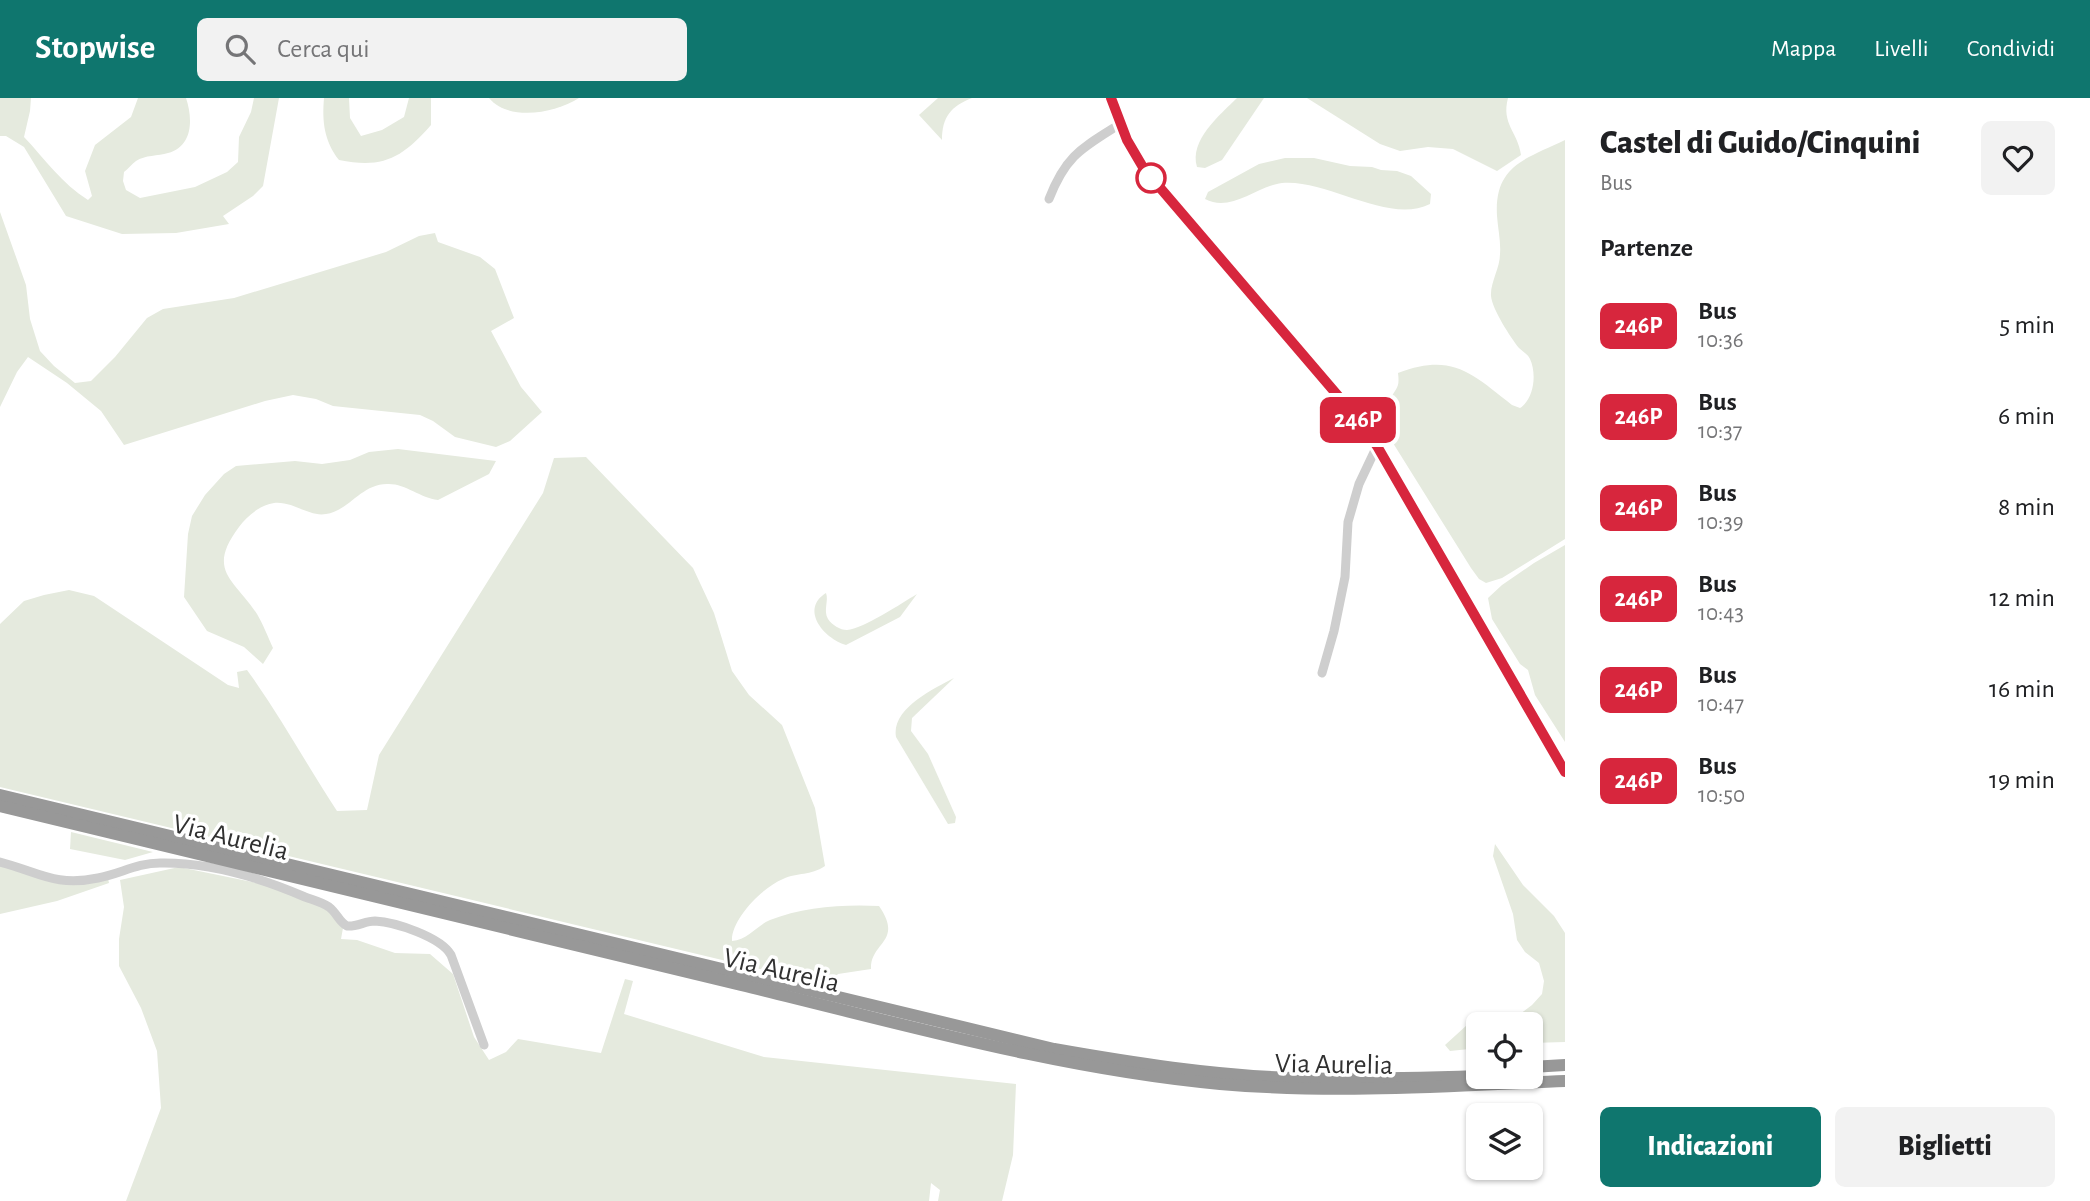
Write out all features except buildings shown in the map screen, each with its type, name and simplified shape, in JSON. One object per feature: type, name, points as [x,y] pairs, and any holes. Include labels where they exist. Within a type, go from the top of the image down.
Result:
[{"type":"highway","name":"Via Aurelia","points":[[0,795],[1054,1049],[1220,1073],[1292,1078],[1466,1075]]},
{"type":"highway","name":"Via Aurelia","points":[[0,806],[834,1007],[1100,1067],[1220,1084],[1294,1088],[1466,1085]]},
{"type":"highway","points":[[1543,1066],[1565,1065]]},
{"type":"highway","points":[[1543,1073],[1565,1072]]},
{"type":"highway","name":"Via Aurelia","points":[[1543,1082],[1565,1081]]},
{"type":"highway","points":[[1543,1089],[1565,1088]]},
{"type":"highway","points":[[1517,1089],[1542,1089]]},
{"type":"street","points":[[1111,98],[1131,148],[1156,184],[1357,418],[1377,446],[1565,772]]},
{"type":"street","points":[[1049,199],[1061,170],[1071,156],[1120,124]]},
{"type":"street","points":[[1322,673],[1345,577],[1348,522],[1359,484],[1377,446]]},
{"type":"street","points":[[0,862],[49,880],[77,881],[114,875],[129,867],[153,863],[219,870],[289,889],[325,905],[347,926],[375,921],[433,939],[449,952],[484,1045]]},
{"type":"shaded area","points":[[0,98],[31,98],[24,137],[62,179],[88,200],[92,196],[85,171],[95,145],[131,117],[138,98],[186,98],[190,114],[189,131],[182,144],[168,153],[140,159],[124,172],[126,190],[140,198],[195,187],[227,172],[238,162],[239,137],[251,112],[254,98],[279,98],[263,186],[223,216],[229,224],[176,233],[122,234],[66,216],[24,147],[6,136],[0,136]]},
{"type":"shaded area","points":[[324,98],[349,98],[350,118],[361,136],[382,130],[404,117],[409,98],[431,98],[431,125],[411,146],[391,158],[368,163],[339,160],[330,146],[325,130]]},
{"type":"shaded area","points":[[489,98],[579,98],[558,108],[520,113],[498,106]]},
{"type":"shaded area","points":[[938,98],[972,98],[949,113],[942,140],[919,115]]},
{"type":"shaded area","points":[[1237,98],[1264,98],[1222,160],[1205,168],[1197,167],[1197,147],[1202,138]]},
{"type":"shaded area","points":[[1307,98],[1508,98],[1508,121],[1521,155],[1497,171],[1453,149],[1428,147],[1400,151],[1380,144]]},
{"type":"shaded area","points":[[1565,140],[1565,539],[1502,578],[1486,583],[1479,579],[1471,568],[1388,435],[1387,409],[1398,385],[1398,373],[1433,365],[1460,369],[1484,383],[1512,405],[1520,408],[1525,404],[1534,379],[1532,365],[1527,354],[1507,331],[1491,296],[1500,254],[1497,199],[1501,185],[1515,166]]},
{"type":"shaded area","points":[[1285,158],[1314,158],[1350,166],[1397,171],[1411,176],[1431,194],[1430,204],[1414,209],[1396,209],[1377,206],[1319,188],[1282,183],[1234,201],[1224,203],[1205,199],[1208,192],[1259,164]]},
{"type":"shaded area","points":[[0,212],[26,285],[30,319],[40,351],[75,383],[91,381],[147,318],[163,309],[234,298],[386,252],[419,236],[435,233],[438,242],[480,257],[495,269],[514,318],[491,331],[521,387],[542,412],[510,441],[496,447],[455,437],[420,415],[333,406],[316,399],[293,395],[265,401],[124,445],[101,411],[67,383],[28,357],[17,372],[0,407]]},
{"type":"shaded area","points":[[398,449],[496,461],[489,474],[438,500],[387,484],[370,488],[342,508],[326,514],[313,513],[281,503],[269,504],[259,509],[242,523],[229,542],[224,565],[232,583],[257,614],[273,648],[263,664],[244,647],[207,631],[184,597],[188,534],[192,516],[205,495],[224,474],[236,466],[295,461],[322,464],[350,460],[369,452]]},
{"type":"shaded area","points":[[586,457],[693,568],[714,613],[732,671],[749,695],[782,725],[815,808],[825,866],[788,877],[766,889],[742,914],[733,932],[732,941],[743,938],[770,920],[796,912],[838,906],[879,906],[886,918],[887,935],[875,953],[871,969],[838,974],[827,985],[0,787],[0,624],[24,601],[69,590],[94,596],[228,685],[239,688],[237,672],[247,670],[337,811],[367,810],[379,755],[543,493],[554,458]]},
{"type":"shaded area","points":[[1565,545],[1565,742],[1535,695],[1528,670],[1520,664],[1492,619],[1488,598],[1502,585]]},
{"type":"shaded area","points":[[826,593],[828,619],[836,627],[847,630],[872,621],[917,594],[900,617],[846,645],[823,630],[815,615],[818,600]]},
{"type":"shaded area","points":[[954,678],[912,718],[911,731],[928,754],[956,817],[955,823],[948,824],[896,737],[896,727],[915,701]]},
{"type":"shaded area","points":[[71,832],[153,852],[125,860],[70,849]]},
{"type":"shaded area","points":[[1495,844],[1523,885],[1554,916],[1565,933],[1565,1042],[1543,1043],[1543,1012],[1523,1012],[1542,994],[1544,981],[1539,963],[1525,952],[1517,940],[1513,914],[1493,856]]},
{"type":"shaded area","points":[[0,865],[46,877],[107,874],[109,883],[57,901],[0,914]]},
{"type":"shaded area","points":[[179,867],[262,884],[330,910],[343,928],[341,939],[357,940],[395,953],[430,954],[453,974],[474,1037],[489,1060],[506,1052],[518,1039],[601,1053],[625,979],[633,981],[624,1014],[764,1057],[1016,1084],[1013,1155],[1002,1201],[938,1201],[940,1190],[931,1183],[929,1201],[126,1201],[161,1108],[157,1051],[141,1008],[119,966],[119,939],[124,907],[120,880]]},
{"type":"shaded area","points":[[1466,1026],[1466,1049],[1450,1051],[1445,1045]]},
{"type":"bus line","name":"246P","points":[[1111,98],[1127,140],[1144,169],[1357,418],[1377,446],[1565,772]]}]
